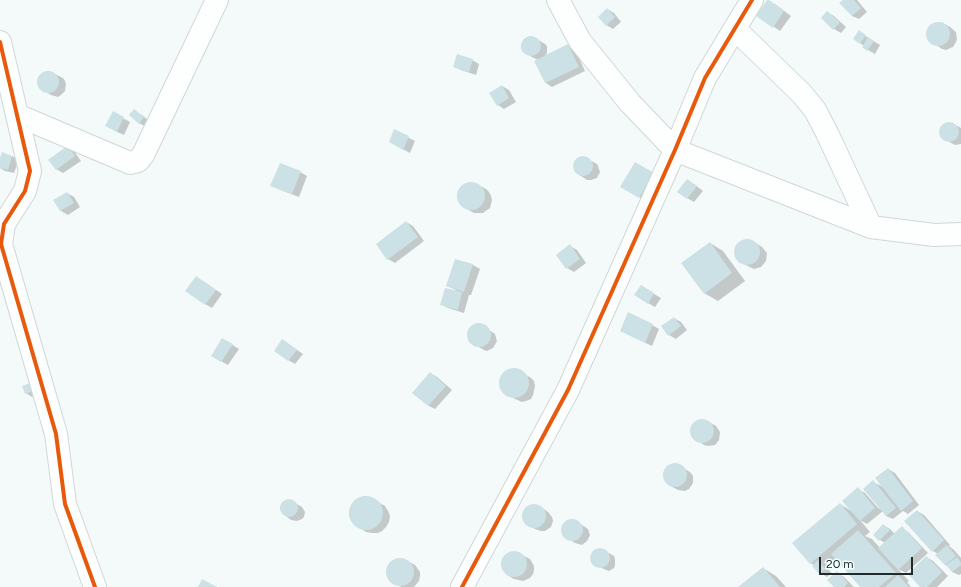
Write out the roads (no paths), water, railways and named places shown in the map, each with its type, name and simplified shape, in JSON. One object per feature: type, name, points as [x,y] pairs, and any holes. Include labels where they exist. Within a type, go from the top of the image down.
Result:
[{"type":"street","points":[[17,115],[130,163],[138,161],[143,155],[217,0]]},
{"type":"street","points":[[558,0],[580,41],[630,103],[676,150],[871,227],[934,235],[961,234]]},
{"type":"street","points":[[462,587],[568,390],[676,150],[705,78],[752,0]]},
{"type":"street","points":[[735,29],[802,94],[815,110],[871,227]]},
{"type":"street","points":[[0,42],[30,171],[25,191],[4,224],[1,244],[56,434],[65,504],[95,587]]}]
